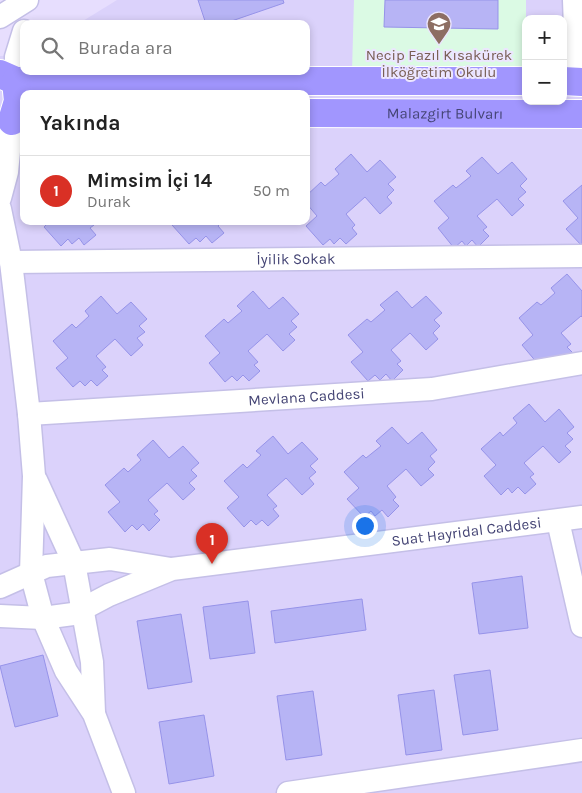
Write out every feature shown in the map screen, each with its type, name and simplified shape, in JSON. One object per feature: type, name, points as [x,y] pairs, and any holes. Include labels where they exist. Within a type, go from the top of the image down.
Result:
[{"type":"highway","points":[[12,122],[18,102],[8,78],[522,81]]},
{"type":"highway","name":"Malazgirt Bulvarı","points":[[310,113],[582,114]]},
{"type":"street","points":[[0,17],[27,0]]},
{"type":"street","points":[[30,20],[42,0]]},
{"type":"street","points":[[574,0],[574,82]]},
{"type":"street","points":[[8,78],[20,44]]},
{"type":"street","points":[[0,198],[8,172],[12,122]]},
{"type":"street","points":[[0,209],[11,262],[29,414],[34,476],[32,573],[43,618],[66,671],[94,714],[124,793]]},
{"type":"street","name":"İyilik Sokak","points":[[11,262],[582,256]]},
{"type":"street","name":"Mevlana Caddesi","points":[[29,414],[432,389],[582,363]]},
{"type":"street","points":[[34,476],[74,563],[92,662],[94,714]]},
{"type":"street","name":"Suat Hayridal Caddesi","points":[[0,616],[43,618],[73,614],[109,595],[172,570],[582,518]]},
{"type":"street","points":[[558,521],[582,626]]},
{"type":"street","name":"Suat Hayridal Caddesi","points":[[0,587],[47,566],[110,559],[172,570]]},
{"type":"street","points":[[288,793],[382,786],[582,750]]},
{"type":"shaded area","points":[[117,0],[582,0],[582,793],[0,793],[0,56],[20,55],[20,75],[310,75],[310,20],[84,20]]},
{"type":"shaded area","name":"Necip Fazıl Kısakürek İlköğretim Okulu","points":[[354,0],[526,0],[526,15],[522,15],[522,72],[352,71]]},
{"type":"building","points":[[198,0],[283,0],[284,3],[235,20],[205,20]]},
{"type":"building","points":[[385,0],[498,0],[498,29],[384,27]]},
{"type":"building","points":[[351,154],[367,172],[380,160],[396,177],[388,184],[394,190],[387,197],[392,203],[380,214],[365,197],[346,214],[355,225],[352,228],[357,234],[346,244],[340,238],[334,244],[330,239],[323,245],[306,226],[310,225],[310,222],[317,216],[310,208],[310,192],[321,182],[325,186],[339,174],[335,169]]},
{"type":"building","points":[[482,157],[498,174],[512,162],[527,179],[520,186],[526,192],[518,199],[524,205],[512,216],[497,199],[477,216],[487,227],[483,230],[489,236],[478,247],[472,240],[466,246],[462,241],[454,248],[438,228],[449,218],[434,201],[453,185],[456,188],[471,176],[466,171]]},
{"type":"building","points":[[582,185],[582,246],[566,229],[578,218],[563,201]]},
{"type":"building","points":[[46,225],[94,225],[90,228],[96,235],[84,245],[79,238],[72,244],[68,239],[61,246],[44,227]]},
{"type":"building","points":[[172,225],[219,225],[224,233],[212,243],[206,236],[200,242],[196,238],[189,244]]},
{"type":"building","points":[[567,274],[582,291],[582,317],[561,333],[571,344],[567,347],[573,353],[538,364],[522,345],[533,335],[519,318],[537,302],[541,305],[555,293],[551,288]]},
{"type":"building","points":[[253,291],[269,309],[283,297],[299,314],[291,321],[297,327],[289,334],[295,340],[283,351],[267,334],[248,351],[258,362],[254,365],[260,371],[249,381],[243,375],[237,381],[232,376],[225,382],[209,363],[220,353],[205,336],[224,319],[228,323],[242,311],[237,306]]},
{"type":"building","points":[[397,291],[412,308],[426,296],[442,313],[434,320],[440,326],[433,333],[438,339],[426,350],[410,333],[391,350],[401,361],[397,364],[403,370],[392,381],[386,374],[380,380],[375,375],[368,381],[351,362],[363,352],[348,335],[367,319],[371,322],[385,310],[380,305]]},
{"type":"building","points":[[101,296],[117,314],[131,302],[147,319],[139,326],[145,332],[137,338],[143,345],[131,356],[115,339],[96,356],[106,367],[102,370],[108,376],[97,386],[91,380],[85,386],[80,381],[73,387],[56,368],[68,358],[53,341],[72,324],[76,328],[89,316],[85,311]]},
{"type":"building","points":[[529,404],[545,422],[559,409],[574,427],[567,433],[573,439],[565,446],[571,452],[559,463],[543,446],[524,463],[534,474],[530,477],[536,484],[525,494],[518,487],[512,493],[508,488],[501,495],[484,476],[496,465],[481,449],[500,432],[503,436],[517,423],[513,418]]},
{"type":"building","points":[[392,427],[408,444],[422,432],[437,450],[430,456],[435,462],[428,469],[434,475],[421,486],[406,469],[387,486],[396,497],[393,500],[399,506],[388,517],[382,510],[375,516],[371,511],[364,517],[347,499],[359,488],[344,472],[363,455],[366,458],[381,446],[376,441]]},
{"type":"building","points":[[273,436],[288,454],[302,442],[318,459],[310,466],[316,472],[309,478],[314,484],[302,495],[286,478],[267,495],[277,506],[273,509],[279,516],[268,526],[262,520],[256,525],[251,520],[244,527],[227,508],[239,497],[224,481],[243,464],[247,468],[261,455],[256,451]]},
{"type":"building","points":[[153,440],[169,458],[183,446],[199,463],[191,470],[197,476],[189,483],[195,489],[183,500],[167,483],[148,500],[158,511],[154,514],[160,520],[149,531],[143,524],[137,530],[132,525],[125,532],[108,512],[120,502],[105,485],[124,468],[128,472],[141,460],[137,455]]},
{"type":"building","points":[[522,576],[528,628],[479,634],[472,583]]},
{"type":"building","points":[[362,599],[366,630],[275,643],[271,611]]},
{"type":"building","points":[[248,601],[255,653],[210,659],[203,607]]},
{"type":"building","points":[[181,614],[192,682],[148,689],[137,621]]},
{"type":"building","points":[[43,655],[58,716],[15,727],[0,666]]},
{"type":"building","points":[[490,670],[498,730],[463,735],[454,675]]},
{"type":"building","points":[[434,690],[442,750],[406,755],[398,695]]},
{"type":"building","points":[[313,691],[322,755],[286,760],[277,696]]},
{"type":"building","points":[[204,715],[214,776],[169,784],[159,722]]},
{"type":"place","name":"Necip Fazıl Kısakürek İlköğretim Okulu","points":[[439,45]]},
{"type":"place","name":"Mimsim İçi 14","points":[[212,564]]}]
